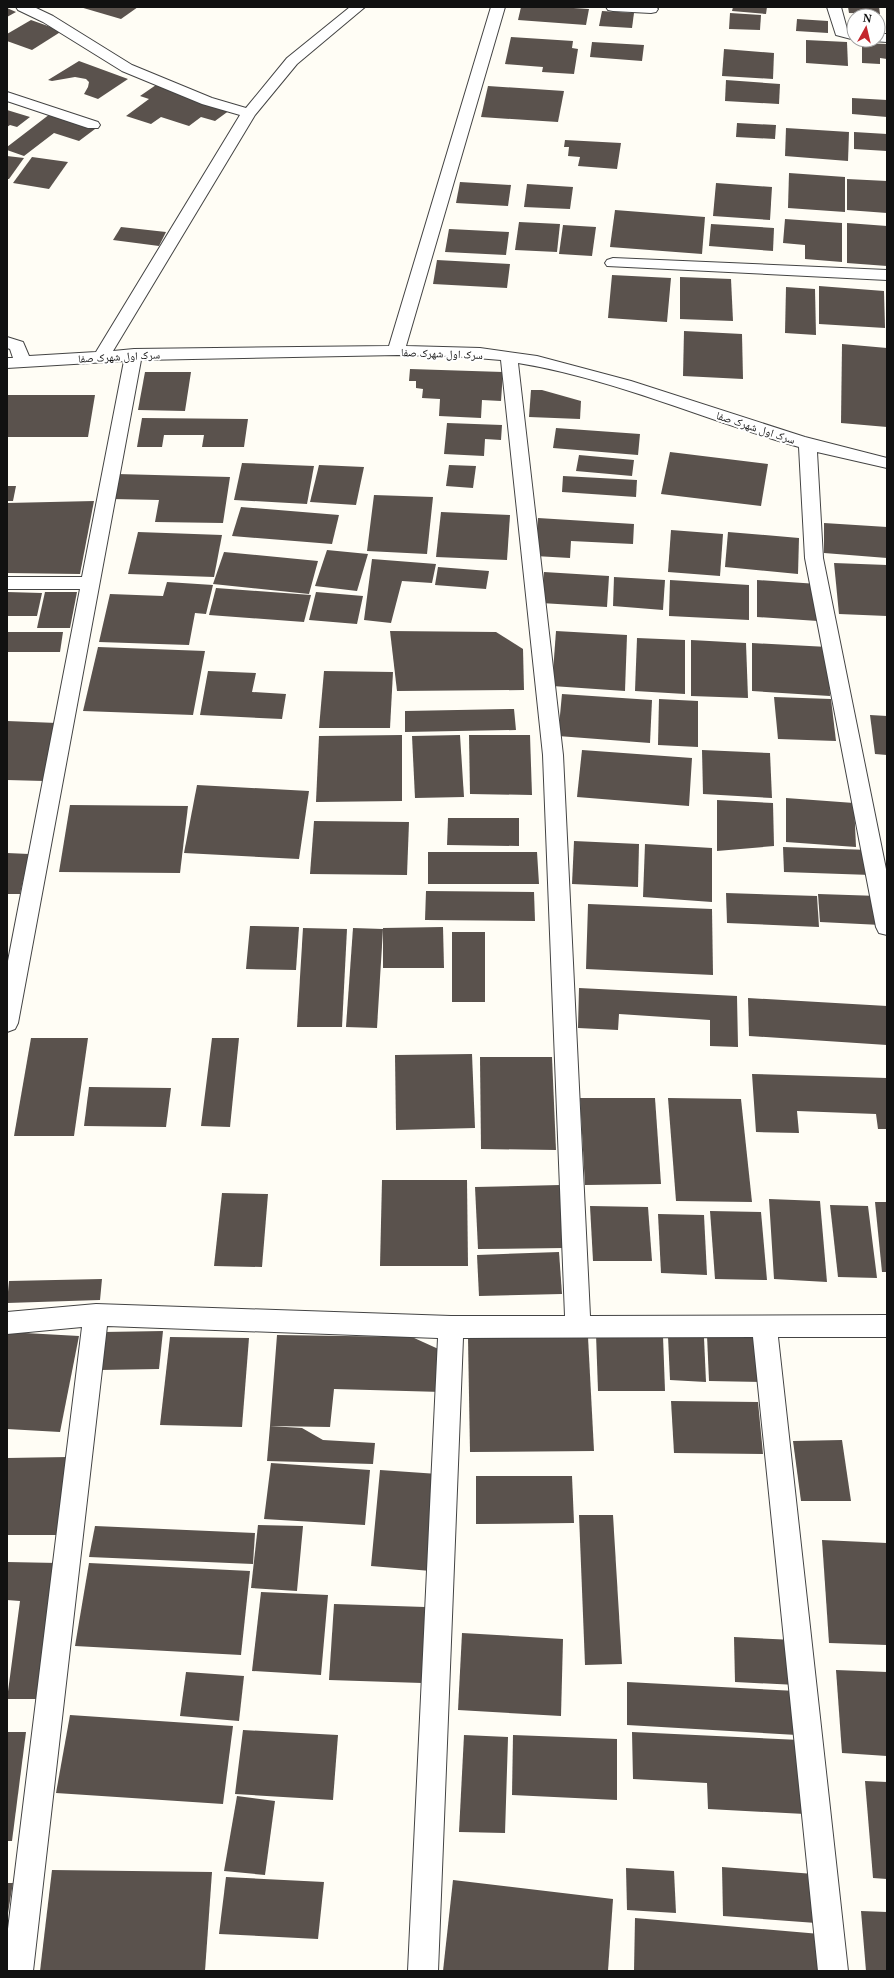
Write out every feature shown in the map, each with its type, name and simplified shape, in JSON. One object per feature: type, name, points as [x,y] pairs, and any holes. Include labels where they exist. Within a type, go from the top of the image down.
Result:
[{"type":"street","points":[[23,7],[48,18],[128,68],[207,101],[249,113]]},
{"type":"street","points":[[102,356],[249,113],[292,61],[358,7]]},
{"type":"street","points":[[396,351],[498,7]]},
{"type":"street","points":[[613,7],[651,10]]},
{"type":"street","points":[[834,7],[841,32],[846,34]]},
{"type":"street","points":[[7,96],[93,126]]},
{"type":"street","points":[[613,263],[887,275]]},
{"type":"street","points":[[7,342],[17,346],[15,362]]},
{"type":"street","name":"سرک اول شهرک صفا","points":[[15,362],[134,354],[396,351],[474,352],[536,361],[615,380],[808,444],[887,462]]},
{"type":"street","points":[[7,1024],[134,354]]},
{"type":"street","points":[[509,358],[553,755],[578,1327]]},
{"type":"street","points":[[808,444],[814,558],[887,927]]},
{"type":"street","points":[[7,583],[91,583]]},
{"type":"street","points":[[18,1971],[96,1315]]},
{"type":"street","points":[[7,1323],[96,1315],[451,1327],[887,1326]]},
{"type":"street","points":[[764,1326],[833,1971]]},
{"type":"street","points":[[423,1971],[451,1327]]},
{"type":"building","points":[[80,7],[138,7],[121,19]]},
{"type":"building","points":[[521,7],[589,9],[586,25],[518,20]]},
{"type":"building","points":[[733,7],[767,7],[766,14],[732,11]]},
{"type":"building","points":[[848,7],[879,8],[848,8]]},
{"type":"building","points":[[7,8],[16,12],[7,17]]},
{"type":"building","points":[[602,11],[634,13],[632,28],[599,26]]},
{"type":"building","points":[[730,13],[761,15],[760,30],[729,29]]},
{"type":"building","points":[[797,19],[828,21],[828,33],[796,31]]},
{"type":"building","points":[[31,20],[62,31],[32,50],[7,41],[7,34]]},
{"type":"building","points":[[511,37],[573,41],[572,48],[578,49],[574,74],[542,72],[543,67],[505,64]]},
{"type":"building","points":[[806,40],[846,42],[848,66],[806,63]]},
{"type":"building","points":[[592,42],[644,45],[642,61],[590,57]]},
{"type":"building","points":[[887,44],[887,59],[880,58],[880,64],[862,63],[862,48],[886,48]]},
{"type":"building","points":[[724,49],[774,53],[773,79],[722,76]]},
{"type":"building","points":[[79,61],[128,79],[98,99],[84,94],[89,82],[86,79],[75,77],[52,81],[48,80]]},
{"type":"building","points":[[726,80],[780,84],[779,104],[725,101]]},
{"type":"building","points":[[156,85],[230,110],[215,121],[201,117],[189,126],[161,117],[151,124],[126,116],[149,99],[140,96]]},
{"type":"building","points":[[488,86],[564,91],[558,122],[481,117]]},
{"type":"building","points":[[852,98],[887,100],[887,117],[852,114]]},
{"type":"building","points":[[7,110],[30,117],[17,127],[10,125],[7,127]]},
{"type":"building","points":[[50,114],[95,129],[79,141],[54,133],[24,156],[7,150],[7,147]]},
{"type":"building","points":[[737,123],[776,125],[775,139],[736,137]]},
{"type":"building","points":[[786,128],[849,132],[848,161],[785,156]]},
{"type":"building","points":[[854,132],[887,134],[887,151],[854,149]]},
{"type":"building","points":[[565,140],[621,143],[617,169],[578,166],[580,157],[568,156],[569,147],[564,147]]},
{"type":"building","points":[[7,156],[24,158],[9,179],[7,179]]},
{"type":"building","points":[[32,157],[68,162],[49,189],[13,183]]},
{"type":"building","points":[[789,173],[845,177],[845,212],[788,208]]},
{"type":"building","points":[[847,179],[887,181],[887,213],[847,210]]},
{"type":"building","points":[[460,182],[511,185],[508,206],[456,203]]},
{"type":"building","points":[[716,183],[772,187],[770,220],[713,216]]},
{"type":"building","points":[[527,184],[573,187],[570,209],[524,207]]},
{"type":"building","points":[[615,210],[705,217],[702,254],[610,247]]},
{"type":"building","points":[[785,219],[842,223],[842,262],[805,259],[805,245],[783,243]]},
{"type":"building","points":[[519,222],[560,224],[557,252],[515,250]]},
{"type":"building","points":[[847,223],[887,226],[887,266],[847,263]]},
{"type":"building","points":[[711,224],[774,228],[773,251],[709,246]]},
{"type":"building","points":[[563,225],[596,227],[592,256],[559,254]]},
{"type":"building","points":[[121,227],[166,232],[159,246],[113,240]]},
{"type":"building","points":[[449,229],[509,232],[506,255],[445,252]]},
{"type":"building","points":[[437,260],[510,264],[507,288],[433,284]]},
{"type":"building","points":[[612,275],[671,278],[667,322],[608,318]]},
{"type":"building","points":[[680,277],[731,279],[733,321],[680,319]]},
{"type":"building","points":[[819,286],[884,291],[885,328],[819,324]]},
{"type":"building","points":[[786,287],[815,289],[816,335],[785,333]]},
{"type":"building","points":[[684,331],[742,334],[743,379],[683,376]]},
{"type":"building","points":[[842,344],[887,348],[887,427],[841,423]]},
{"type":"building","points":[[410,369],[503,372],[501,401],[482,400],[481,418],[439,416],[440,399],[422,398],[423,389],[416,388],[416,381],[409,381]]},
{"type":"building","points":[[145,372],[191,372],[185,411],[138,410]]},
{"type":"building","points":[[531,390],[542,390],[581,401],[580,419],[529,417]]},
{"type":"building","points":[[7,395],[95,395],[88,437],[7,437]]},
{"type":"building","points":[[142,418],[248,419],[244,447],[202,447],[204,435],[164,435],[162,447],[137,447]]},
{"type":"building","points":[[447,423],[502,425],[501,440],[485,439],[484,456],[444,454]]},
{"type":"building","points":[[556,428],[640,434],[638,455],[553,448]]},
{"type":"building","points":[[670,452],[768,464],[761,506],[661,494]]},
{"type":"building","points":[[579,455],[634,460],[632,476],[576,471]]},
{"type":"building","points":[[242,463],[314,466],[307,504],[234,500]]},
{"type":"building","points":[[319,465],[364,467],[356,505],[310,502]]},
{"type":"building","points":[[449,465],[476,466],[473,488],[446,486]]},
{"type":"building","points":[[117,474],[230,477],[223,523],[155,522],[159,500],[112,499]]},
{"type":"building","points":[[563,476],[637,480],[636,497],[562,492]]},
{"type":"building","points":[[7,486],[16,486],[13,501],[7,501]]},
{"type":"building","points":[[374,495],[433,497],[427,554],[367,551]]},
{"type":"building","points":[[94,501],[80,574],[7,573],[7,503]]},
{"type":"building","points":[[241,507],[339,515],[332,544],[232,536]]},
{"type":"building","points":[[441,512],[510,515],[507,560],[436,557]]},
{"type":"building","points":[[538,518],[634,524],[633,544],[571,541],[570,558],[535,556]]},
{"type":"building","points":[[824,523],[887,527],[887,558],[824,553]]},
{"type":"building","points":[[671,530],[723,534],[720,576],[668,572]]},
{"type":"building","points":[[138,532],[222,535],[214,577],[128,574]]},
{"type":"building","points":[[728,532],[799,538],[798,574],[725,567]]},
{"type":"building","points":[[327,550],[368,554],[357,591],[315,586]]},
{"type":"building","points":[[224,552],[318,561],[309,594],[213,584]]},
{"type":"building","points":[[372,559],[436,564],[432,583],[402,581],[391,623],[364,620]]},
{"type":"building","points":[[834,563],[887,565],[887,616],[839,614]]},
{"type":"building","points":[[438,567],[489,571],[486,589],[435,585]]},
{"type":"building","points":[[544,572],[609,576],[607,607],[541,603]]},
{"type":"building","points":[[614,577],[665,580],[663,610],[613,606]]},
{"type":"building","points":[[670,580],[749,585],[749,620],[669,616]]},
{"type":"building","points":[[757,580],[818,584],[818,621],[757,617]]},
{"type":"building","points":[[167,582],[213,585],[206,614],[195,613],[189,645],[99,642],[110,594],[163,596]]},
{"type":"building","points":[[216,588],[311,595],[304,622],[209,615]]},
{"type":"building","points":[[7,592],[42,593],[37,616],[7,616]]},
{"type":"building","points":[[45,592],[77,592],[70,628],[37,628]]},
{"type":"building","points":[[316,592],[363,596],[357,624],[309,620]]},
{"type":"building","points":[[390,631],[496,632],[523,649],[524,690],[397,691]]},
{"type":"building","points":[[556,631],[627,635],[625,691],[552,686]]},
{"type":"building","points":[[7,632],[63,632],[60,652],[7,652]]},
{"type":"building","points":[[637,638],[685,640],[685,694],[635,691]]},
{"type":"building","points":[[691,640],[746,643],[748,698],[691,696]]},
{"type":"building","points":[[752,643],[828,647],[830,696],[752,691]]},
{"type":"building","points":[[98,647],[205,651],[193,715],[83,711]]},
{"type":"building","points":[[208,671],[256,673],[252,692],[286,694],[282,719],[200,715]]},
{"type":"building","points":[[324,671],[393,672],[390,728],[319,728]]},
{"type":"building","points":[[562,694],[652,700],[650,743],[558,736]]},
{"type":"building","points":[[774,697],[831,699],[836,741],[778,739]]},
{"type":"building","points":[[659,699],[698,701],[698,747],[658,745]]},
{"type":"building","points":[[514,709],[516,730],[405,732],[405,711]]},
{"type":"building","points":[[870,715],[887,716],[887,755],[875,754]]},
{"type":"building","points":[[7,721],[57,723],[44,781],[7,780]]},
{"type":"building","points":[[402,735],[402,801],[316,802],[319,736]]},
{"type":"building","points":[[460,735],[464,797],[415,798],[412,736]]},
{"type":"building","points":[[469,735],[530,735],[532,795],[470,794]]},
{"type":"building","points":[[582,750],[692,758],[689,806],[577,797]]},
{"type":"building","points":[[702,750],[770,753],[772,798],[703,794]]},
{"type":"building","points":[[197,785],[309,791],[299,859],[184,853]]},
{"type":"building","points":[[786,798],[854,803],[856,847],[786,842]]},
{"type":"building","points":[[717,800],[773,803],[774,846],[717,851]]},
{"type":"building","points":[[70,805],[188,806],[180,873],[59,872]]},
{"type":"building","points":[[448,818],[519,818],[519,846],[447,845]]},
{"type":"building","points":[[314,821],[409,822],[407,875],[310,874]]},
{"type":"building","points":[[574,841],[639,844],[638,887],[572,884]]},
{"type":"building","points":[[645,844],[712,848],[712,902],[643,897]]},
{"type":"building","points":[[783,847],[869,850],[871,875],[784,872]]},
{"type":"building","points":[[428,852],[537,852],[539,884],[428,884]]},
{"type":"building","points":[[7,853],[29,854],[20,894],[7,894]]},
{"type":"building","points":[[426,891],[534,892],[535,921],[425,920]]},
{"type":"building","points":[[726,893],[817,896],[819,927],[727,923]]},
{"type":"building","points":[[818,894],[879,896],[881,925],[820,922]]},
{"type":"building","points":[[588,904],[712,909],[713,975],[586,969]]},
{"type":"building","points":[[250,926],[299,927],[296,970],[246,969]]},
{"type":"building","points":[[443,927],[444,968],[383,968],[383,928]]},
{"type":"building","points":[[303,928],[347,929],[342,1027],[297,1027]]},
{"type":"building","points":[[353,928],[383,929],[377,1028],[346,1027]]},
{"type":"building","points":[[452,932],[485,932],[485,1002],[452,1002]]},
{"type":"building","points":[[579,988],[737,996],[738,1047],[710,1046],[710,1020],[619,1014],[618,1030],[578,1028]]},
{"type":"building","points":[[748,998],[887,1006],[887,1045],[749,1036]]},
{"type":"building","points":[[31,1038],[88,1038],[74,1136],[14,1136]]},
{"type":"building","points":[[212,1038],[239,1038],[230,1127],[201,1126]]},
{"type":"building","points":[[472,1054],[475,1128],[396,1130],[395,1055]]},
{"type":"building","points":[[480,1057],[552,1057],[556,1150],[481,1149]]},
{"type":"building","points":[[752,1074],[887,1078],[887,1129],[878,1129],[876,1114],[797,1111],[799,1133],[756,1132]]},
{"type":"building","points":[[89,1087],[171,1088],[166,1127],[84,1126]]},
{"type":"building","points":[[580,1098],[655,1098],[661,1184],[585,1185]]},
{"type":"building","points":[[668,1098],[741,1099],[752,1202],[676,1201]]},
{"type":"building","points":[[382,1180],[467,1180],[468,1266],[380,1266]]},
{"type":"building","points":[[560,1185],[564,1248],[478,1249],[475,1187]]},
{"type":"building","points":[[222,1193],[268,1194],[262,1267],[214,1266]]},
{"type":"building","points":[[769,1199],[820,1201],[827,1282],[774,1279]]},
{"type":"building","points":[[875,1202],[887,1202],[887,1272],[882,1272]]},
{"type":"building","points":[[830,1205],[868,1206],[877,1278],[838,1277]]},
{"type":"building","points":[[590,1206],[648,1207],[652,1261],[593,1261]]},
{"type":"building","points":[[710,1211],[761,1212],[767,1280],[715,1279]]},
{"type":"building","points":[[658,1214],[704,1215],[707,1275],[661,1273]]},
{"type":"building","points":[[559,1252],[562,1294],[479,1296],[477,1255]]},
{"type":"building","points":[[102,1279],[100,1300],[7,1303],[9,1281]]},
{"type":"building","points":[[163,1331],[159,1369],[100,1370],[104,1332]]},
{"type":"building","points":[[7,1332],[79,1336],[60,1432],[7,1429]]},
{"type":"building","points":[[596,1334],[663,1336],[665,1391],[598,1391]]},
{"type":"building","points":[[277,1335],[412,1337],[445,1352],[442,1392],[334,1389],[330,1427],[270,1426]]},
{"type":"building","points":[[707,1335],[758,1336],[762,1382],[709,1381]]},
{"type":"building","points":[[668,1336],[704,1338],[706,1382],[670,1380]]},
{"type":"building","points":[[170,1337],[249,1338],[242,1427],[160,1425]]},
{"type":"building","points":[[588,1337],[594,1451],[470,1452],[468,1338]]},
{"type":"building","points":[[671,1401],[758,1402],[763,1454],[674,1453]]},
{"type":"building","points":[[270,1426],[302,1428],[323,1440],[375,1443],[373,1464],[267,1461]]},
{"type":"building","points":[[842,1440],[851,1501],[801,1501],[793,1441]]},
{"type":"building","points":[[69,1457],[60,1535],[7,1535],[7,1458]]},
{"type":"building","points":[[271,1463],[370,1470],[365,1525],[264,1519]]},
{"type":"building","points":[[380,1470],[438,1474],[431,1571],[371,1566]]},
{"type":"building","points":[[476,1476],[572,1476],[574,1523],[476,1524]]},
{"type":"building","points":[[579,1515],[613,1515],[622,1664],[585,1665]]},
{"type":"building","points":[[258,1525],[303,1526],[297,1591],[251,1588]]},
{"type":"building","points":[[95,1526],[255,1533],[253,1564],[89,1557]]},
{"type":"building","points":[[822,1540],[887,1543],[887,1645],[829,1643]]},
{"type":"building","points":[[7,1562],[58,1563],[41,1699],[7,1699],[20,1601],[7,1600]]},
{"type":"building","points":[[89,1563],[250,1571],[241,1655],[75,1646]]},
{"type":"building","points":[[261,1592],[328,1595],[321,1675],[252,1671]]},
{"type":"building","points":[[334,1604],[425,1607],[422,1683],[329,1680]]},
{"type":"building","points":[[462,1633],[563,1639],[561,1716],[458,1710]]},
{"type":"building","points":[[734,1637],[794,1640],[797,1685],[735,1682]]},
{"type":"building","points":[[836,1670],[887,1672],[887,1756],[842,1753]]},
{"type":"building","points":[[186,1672],[244,1676],[239,1721],[180,1716]]},
{"type":"building","points":[[627,1682],[796,1691],[797,1735],[627,1725]]},
{"type":"building","points":[[70,1715],[233,1726],[223,1804],[56,1793]]},
{"type":"building","points":[[243,1730],[338,1735],[333,1800],[235,1794]]},
{"type":"building","points":[[7,1732],[26,1732],[12,1841],[7,1841]]},
{"type":"building","points":[[632,1732],[800,1740],[805,1814],[708,1809],[707,1783],[633,1779]]},
{"type":"building","points":[[464,1735],[508,1737],[505,1833],[459,1832]]},
{"type":"building","points":[[513,1735],[617,1739],[617,1800],[512,1795]]},
{"type":"building","points":[[865,1781],[887,1782],[887,1879],[873,1878]]},
{"type":"building","points":[[237,1796],[275,1801],[265,1875],[224,1871]]},
{"type":"building","points":[[722,1867],[814,1874],[816,1923],[723,1916]]},
{"type":"building","points":[[626,1868],[674,1871],[676,1913],[627,1910]]},
{"type":"building","points":[[52,1870],[212,1872],[205,1971],[40,1971]]},
{"type":"building","points":[[226,1877],[324,1882],[318,1939],[219,1934]]},
{"type":"building","points":[[453,1880],[613,1899],[608,1971],[443,1971]]},
{"type":"building","points":[[7,1883],[13,1883],[8,1913],[7,1913]]},
{"type":"building","points":[[861,1911],[887,1912],[887,1971],[866,1971]]},
{"type":"building","points":[[635,1918],[820,1934],[821,1971],[634,1971]]}]
